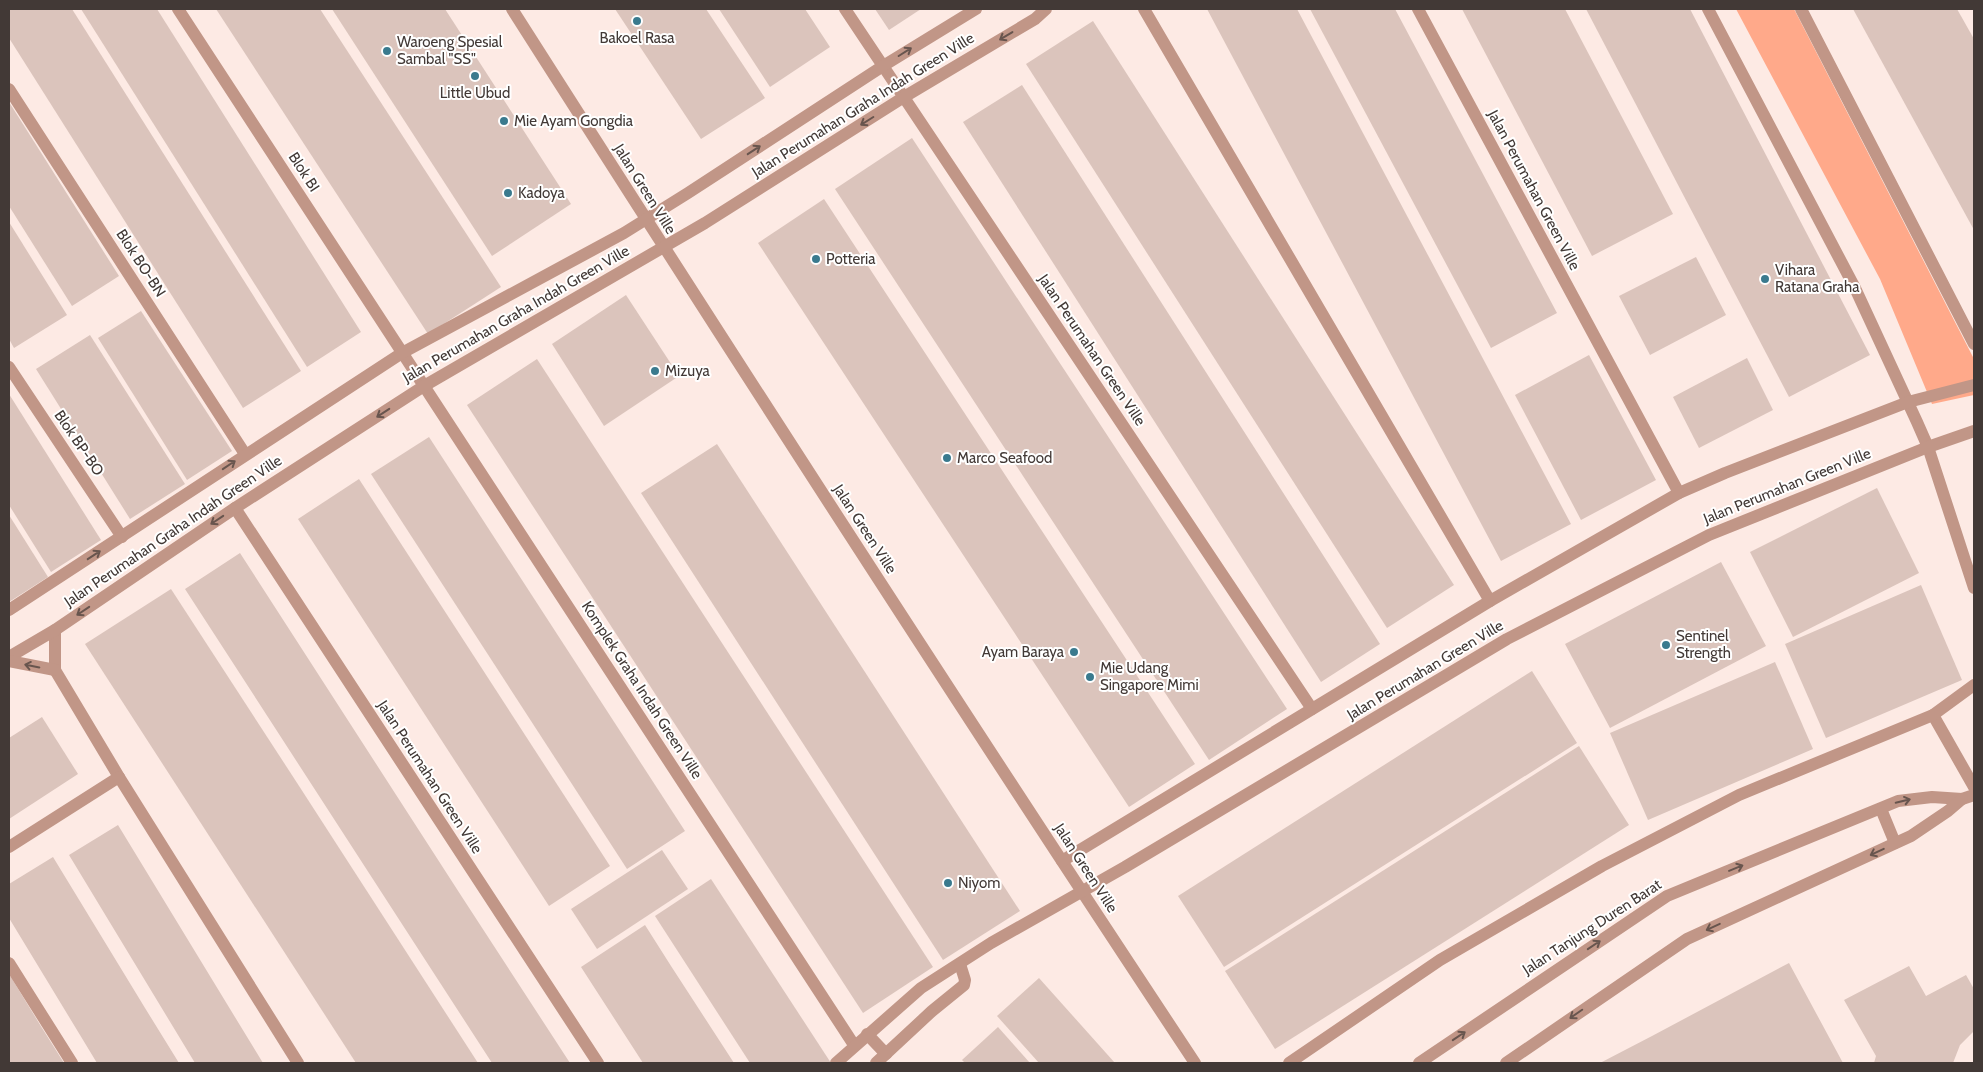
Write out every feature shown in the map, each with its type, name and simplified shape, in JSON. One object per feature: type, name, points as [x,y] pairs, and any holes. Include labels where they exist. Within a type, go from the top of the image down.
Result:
[{"type":"street","name":"Blok BI","points":[[178,9],[402,353]]},
{"type":"street","name":"Jalan Green Ville","points":[[512,9],[663,247],[1082,892],[1196,1063]]},
{"type":"street","name":"Jalan Perumahan Green Ville","points":[[845,9],[1312,709]]},
{"type":"street","name":"Jalan Perumahan Graha Indah Green Ville","points":[[9,610],[402,353],[646,219],[882,66],[976,9]]},
{"type":"street","name":"Jalan Perumahan Graha Indah Green Ville","points":[[9,657],[55,630],[235,508],[424,386],[663,247],[1035,19],[1046,9]]},
{"type":"street","name":"Jalan Perumahan Green Ville","points":[[1144,9],[1490,601]]},
{"type":"street","name":"Jalan Perumahan Green Ville","points":[[1418,9],[1679,493]]},
{"type":"street","points":[[1708,9],[1855,288],[1908,402],[1928,447],[1974,588]]},
{"type":"street","points":[[1801,9],[1974,344]]},
{"type":"street","name":"Blok BO-BN","points":[[9,89],[245,454]]},
{"type":"street","name":"Komplek Graha Indah Green Ville","points":[[402,353],[854,1045]]},
{"type":"street","name":"Blok BP-BO","points":[[9,367],[122,537]]},
{"type":"street","name":"Jalan Perumahan Green Ville","points":[[1062,861],[1490,601],[1679,493],[1725,472],[1908,402],[1974,385]]},
{"type":"street","name":"Jalan Perumahan Green Ville","points":[[836,1063],[854,1045],[922,988],[991,943],[1082,892],[1516,635],[1709,535],[1928,447],[1974,431]]},
{"type":"street","name":"Jalan Perumahan Green Ville","points":[[235,508],[598,1063]]},
{"type":"street","points":[[55,630],[55,670],[119,777],[298,1063]]},
{"type":"street","points":[[9,662],[55,670]]},
{"type":"street","points":[[1289,1063],[1440,960],[1602,866],[1739,795],[1933,715],[1974,686]]},
{"type":"street","points":[[1933,715],[1974,787]]},
{"type":"street","points":[[9,847],[119,777]]},
{"type":"street","name":"Jalan Tanjung Duren Barat","points":[[1419,1063],[1666,896],[1898,801],[1932,797],[1968,797]]},
{"type":"street","name":"Jalan Tanjung Duren Barat","points":[[1506,1063],[1687,938],[1895,843],[1926,827],[1968,797]]},
{"type":"street","points":[[1881,809],[1895,843]]},
{"type":"street","points":[[9,963],[72,1063]]},
{"type":"street","points":[[876,1063],[964,985],[965,980],[960,964]]},
{"type":"street","points":[[867,1034],[886,1054]]},
{"type":"shaded area","points":[[1736,9],[1794,9],[1974,359],[1974,395],[1932,404],[1880,279]]},
{"type":"building","points":[[9,9],[72,9],[301,371],[243,408],[9,38]]},
{"type":"building","points":[[81,9],[157,9],[361,332],[307,367]]},
{"type":"building","points":[[216,9],[320,9],[501,287],[428,334]]},
{"type":"building","points":[[332,9],[445,9],[571,204],[492,256]]},
{"type":"building","points":[[615,9],[706,9],[765,98],[701,139]]},
{"type":"building","points":[[719,9],[805,9],[830,47],[770,87]]},
{"type":"building","points":[[875,9],[921,9],[889,30]]},
{"type":"building","points":[[1207,9],[1297,9],[1571,524],[1501,561]]},
{"type":"building","points":[[1310,9],[1395,9],[1557,313],[1491,348]]},
{"type":"building","points":[[1462,9],[1565,9],[1673,214],[1592,256]]},
{"type":"building","points":[[1586,9],[1690,9],[1870,355],[1789,397]]},
{"type":"building","points":[[1853,9],[1957,9],[1974,39],[1974,230]]},
{"type":"building","points":[[1093,21],[1454,585],[1387,628],[1026,64]]},
{"type":"building","points":[[1022,85],[1380,644],[1321,682],[963,122]]},
{"type":"building","points":[[9,102],[119,276],[72,306],[9,206]]},
{"type":"building","points":[[912,138],[1287,709],[1209,760],[835,189]]},
{"type":"building","points":[[824,199],[1195,764],[1129,807],[758,243]]},
{"type":"building","points":[[9,222],[67,315],[14,348],[9,339]]},
{"type":"building","points":[[1696,257],[1726,315],[1650,355],[1619,296]]},
{"type":"building","points":[[626,295],[679,376],[604,426],[552,344]]},
{"type":"building","points":[[141,311],[232,451],[187,480],[98,338]]},
{"type":"building","points":[[90,335],[185,484],[130,519],[36,369]]},
{"type":"building","points":[[1589,355],[1656,480],[1581,520],[1515,395]]},
{"type":"building","points":[[1747,358],[1773,410],[1699,448],[1673,397]]},
{"type":"building","points":[[537,359],[933,967],[863,1013],[467,405]]},
{"type":"building","points":[[9,394],[101,540],[51,572],[9,505]]},
{"type":"building","points":[[429,437],[685,831],[627,869],[371,474]]},
{"type":"building","points":[[717,444],[1020,911],[943,960],[641,493]]},
{"type":"building","points":[[359,479],[610,866],[549,906],[298,519]]},
{"type":"building","points":[[1877,488],[1919,573],[1793,637],[1750,552]]},
{"type":"building","points":[[9,515],[48,577],[9,602]]},
{"type":"building","points":[[240,553],[570,1063],[492,1063],[185,589]]},
{"type":"building","name":"Sentinel Strength","points":[[1721,562],[1766,646],[1610,728],[1565,644]]},
{"type":"building","points":[[1921,585],[1962,680],[1826,738],[1785,644]]},
{"type":"building","points":[[171,589],[478,1063],[356,1063],[85,644]]},
{"type":"building","points":[[1775,662],[1813,749],[1648,820],[1610,733]]},
{"type":"building","points":[[1532,671],[1577,743],[1224,967],[1178,896]]},
{"type":"building","points":[[42,717],[78,774],[9,819],[9,738]]},
{"type":"building","points":[[1579,746],[1629,825],[1275,1049],[1225,971]]},
{"type":"building","points":[[118,825],[263,1063],[195,1063],[69,855]]},
{"type":"building","points":[[662,850],[688,889],[597,949],[571,909]]},
{"type":"building","points":[[53,857],[179,1063],[97,1063],[9,918],[9,884]]},
{"type":"building","points":[[711,879],[831,1063],[750,1063],[655,916]]},
{"type":"building","points":[[645,925],[734,1063],[643,1063],[581,967]]},
{"type":"building","points":[[1789,963],[1843,1063],[1600,1063],[1652,1036]]},
{"type":"building","points":[[1909,966],[1926,996],[1966,975],[1974,989],[1974,1031],[1960,1045],[1953,1063],[1874,1063],[1876,1056],[1844,1000]]},
{"type":"building","points":[[9,974],[42,1028],[64,1063],[9,1063]]},
{"type":"building","points":[[1039,978],[1115,1063],[1039,1063],[997,1016]]},
{"type":"building","points":[[998,1027],[1030,1063],[965,1063],[962,1060]]},
{"type":"place","name":"Bakoel Rasa","points":[[637,21]]},
{"type":"place","name":"Waroeng Spesial Sambal \"SS\"","points":[[387,51]]},
{"type":"place","name":"Little Ubud","points":[[475,76]]},
{"type":"place","name":"Mie Ayam Gongdia","points":[[504,121]]},
{"type":"place","name":"Kadoya","points":[[508,193]]},
{"type":"place","name":"Potteria","points":[[816,259]]},
{"type":"place","name":"Vihara Ratana Graha","points":[[1765,279]]},
{"type":"place","name":"Mizuya","points":[[655,371]]},
{"type":"place","name":"Marco Seafood","points":[[947,458]]},
{"type":"place","name":"Sentinel Strength","points":[[1666,645]]},
{"type":"place","name":"Ayam Baraya","points":[[1074,652]]},
{"type":"place","name":"Mie Udang Singapore Mimi","points":[[1090,677]]},
{"type":"place","name":"Niyom","points":[[948,883]]}]
